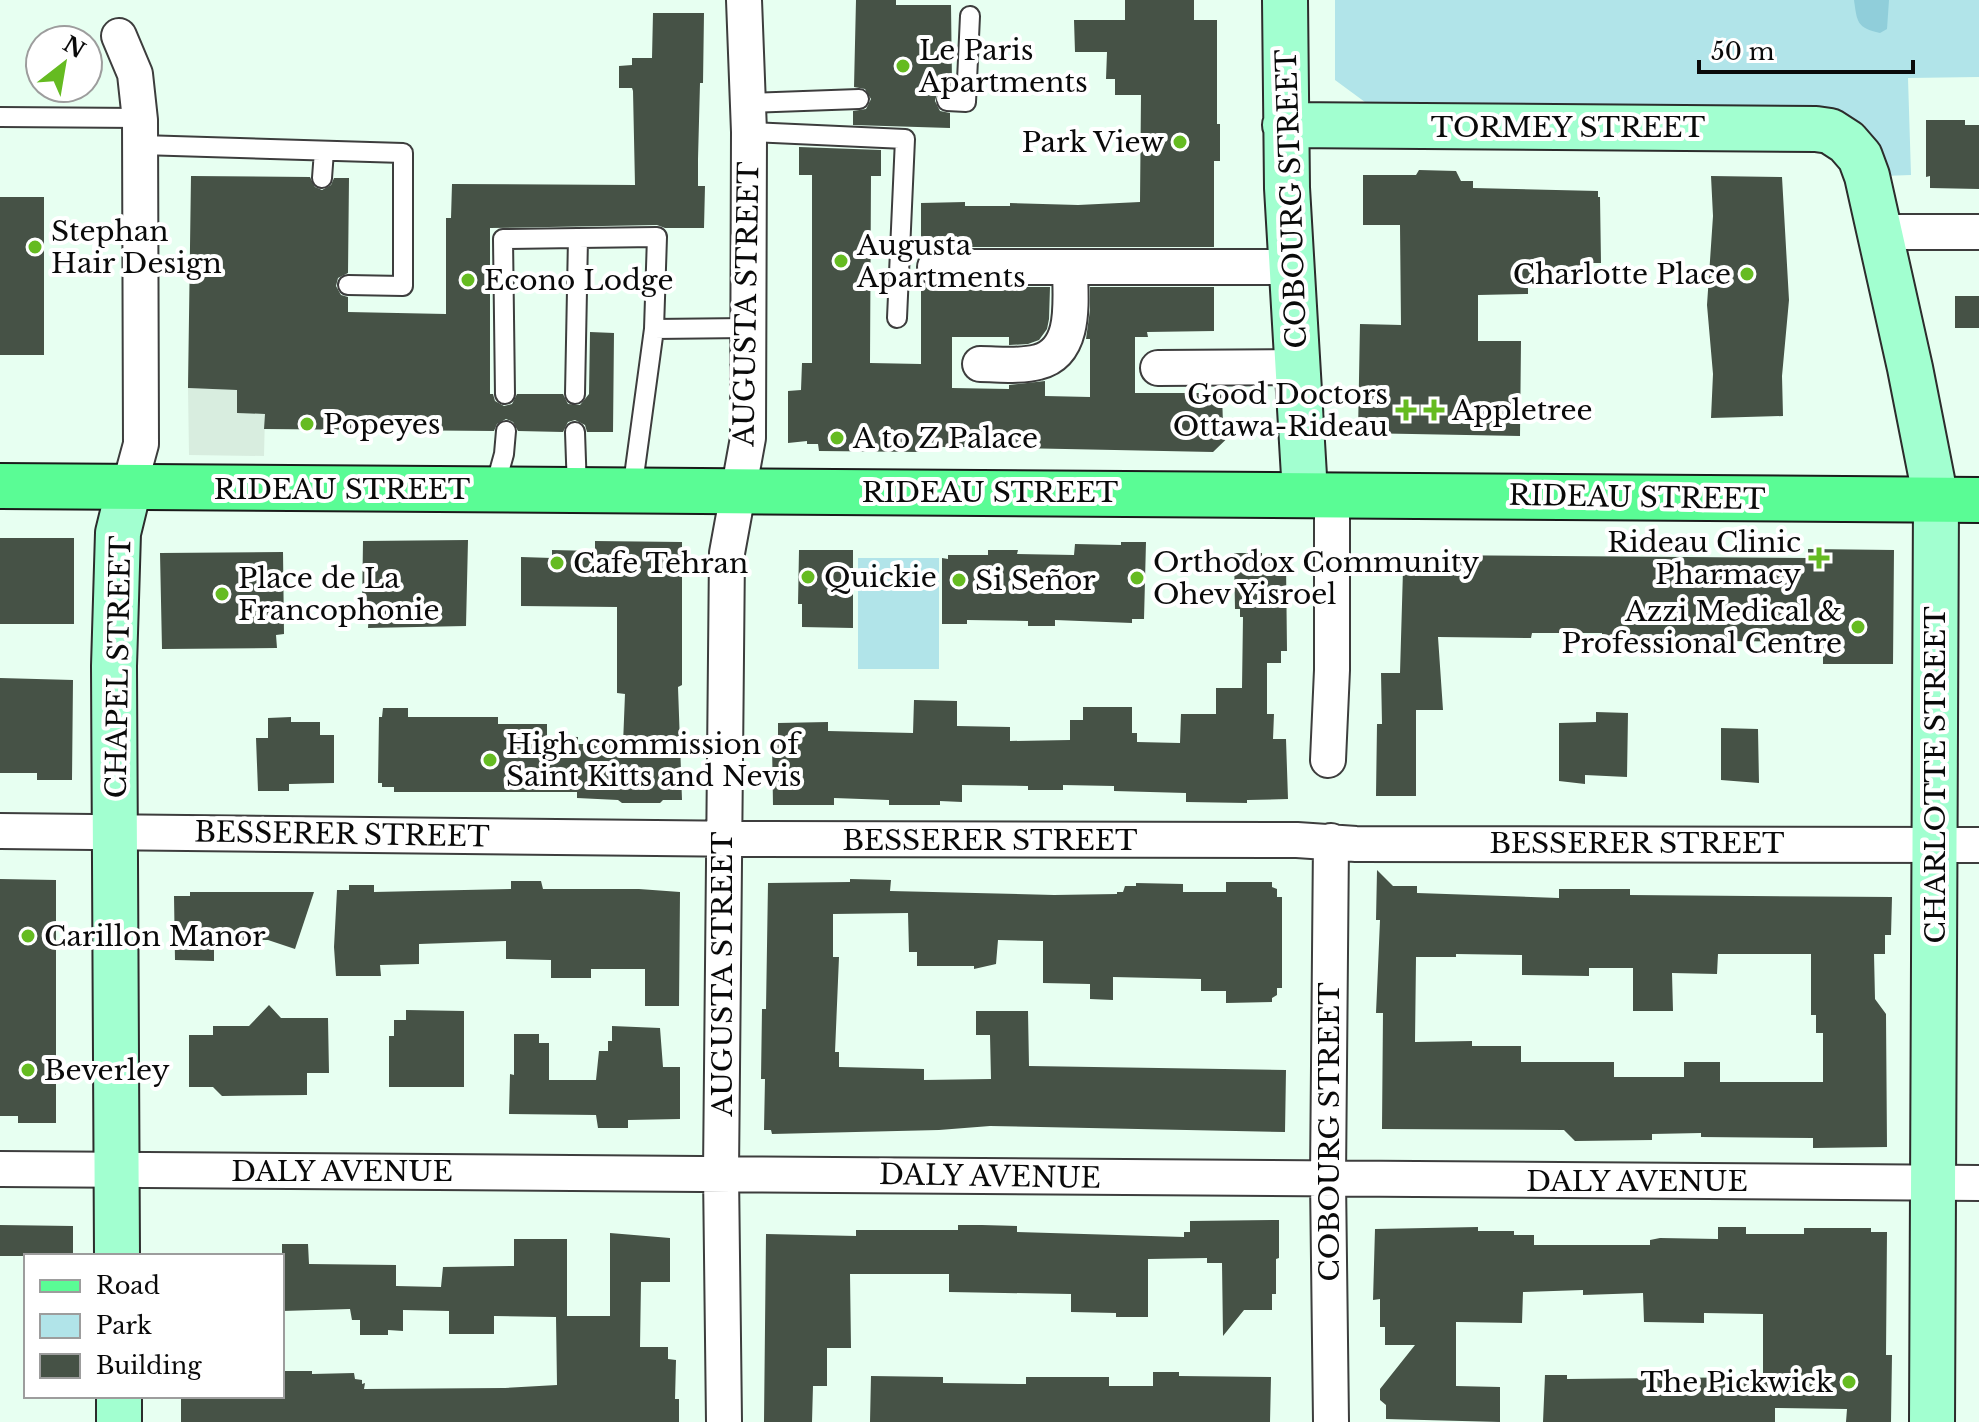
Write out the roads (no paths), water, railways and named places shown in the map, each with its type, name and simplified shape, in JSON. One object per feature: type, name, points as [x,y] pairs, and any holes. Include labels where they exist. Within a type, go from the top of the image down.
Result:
[{"type":"main road","name":"RIDEAU STREET","points":[[0,486],[1979,500]]},
{"type":"street","name":"AUGUSTA STREET","points":[[724,1422],[721,1173],[727,553],[748,438],[748,118],[744,0]]},
{"type":"street","name":"COBOURG STREET","points":[[1285,0],[1285,125],[1298,367],[1318,494],[1332,670],[1328,760]]},
{"type":"street","name":"CHAPEL STREET","points":[[117,1254],[114,666],[118,533],[141,444],[140,132],[135,74],[119,36]]},
{"type":"street","name":"TORMEY STREET","points":[[1285,125],[1816,129],[1830,131],[1847,142]]},
{"type":"street","name":"CHARLOTTE STREET","points":[[1847,142],[1857,152],[1863,167],[1880,232],[1936,500],[1932,1422]]},
{"type":"street","points":[[1880,232],[1979,232]]},
{"type":"street","points":[[935,267],[1292,267]]},
{"type":"street","points":[[980,364],[1037,363],[1056,351],[1068,333],[1070,267]]},
{"type":"street","points":[[1158,368],[1298,367]]},
{"type":"street","name":"BESSERER STREET","points":[[0,831],[1331,841],[1356,844],[1979,845]]},
{"type":"street","name":"COBOURG STREET","points":[[1331,841],[1328,1179],[1331,1422]]},
{"type":"street","name":"DALY AVENUE","points":[[0,1169],[1979,1183]]},
{"type":"street","points":[[119,1398],[119,1422]]},
{"type":"lane","points":[[947,101],[966,102],[970,16]]},
{"type":"lane","points":[[748,118],[859,99]]},
{"type":"lane","points":[[0,117],[324,151],[403,153],[403,286],[348,285]]},
{"type":"lane","points":[[748,118],[905,139],[897,318]]},
{"type":"lane","points":[[322,178],[324,151]]},
{"type":"lane","points":[[505,394],[503,239],[657,237],[654,329],[632,491]]},
{"type":"lane","points":[[575,394],[578,238]]},
{"type":"lane","points":[[654,329],[747,328]]},
{"type":"lane","points":[[494,490],[504,454],[506,431]]},
{"type":"lane","points":[[575,432],[577,490]]},
{"type":"place","name":"Le Paris Apartments","points":[[903,66]]},
{"type":"place","name":"Park View","points":[[1180,142]]},
{"type":"place","name":"Stephan Hair Design","points":[[35,247]]},
{"type":"place","name":"Augusta Apartments","points":[[841,261]]},
{"type":"place","name":"Charlotte Place","points":[[1747,274]]},
{"type":"place","name":"Econo Lodge","points":[[468,280]]},
{"type":"place","name":"Good Doctors Ottawa-Rideau","points":[[1406,410]]},
{"type":"place","name":"Appletree","points":[[1434,410]]},
{"type":"place","name":"Popeyes","points":[[307,424]]},
{"type":"place","name":"A to Z Palace","points":[[837,438]]},
{"type":"place","name":"Rideau Clinic Pharmacy","points":[[1819,558]]},
{"type":"place","name":"Cafe Tehran","points":[[557,563]]},
{"type":"place","name":"Quickie","points":[[808,577]]},
{"type":"place","name":"Orthodox Community Ohev Yisroel","points":[[1137,578]]},
{"type":"place","name":"Si Señor","points":[[959,580]]},
{"type":"place","name":"Place de La Francophonie","points":[[222,594]]},
{"type":"place","name":"Azzi Medical & Professional Centre","points":[[1858,627]]},
{"type":"place","name":"High commission of Saint Kitts and Nevis","points":[[490,760]]},
{"type":"place","name":"Carillon Manor","points":[[28,936]]},
{"type":"place","name":"Beverley","points":[[28,1070]]},
{"type":"place","name":"The Pickwick","points":[[1849,1382]]}]
